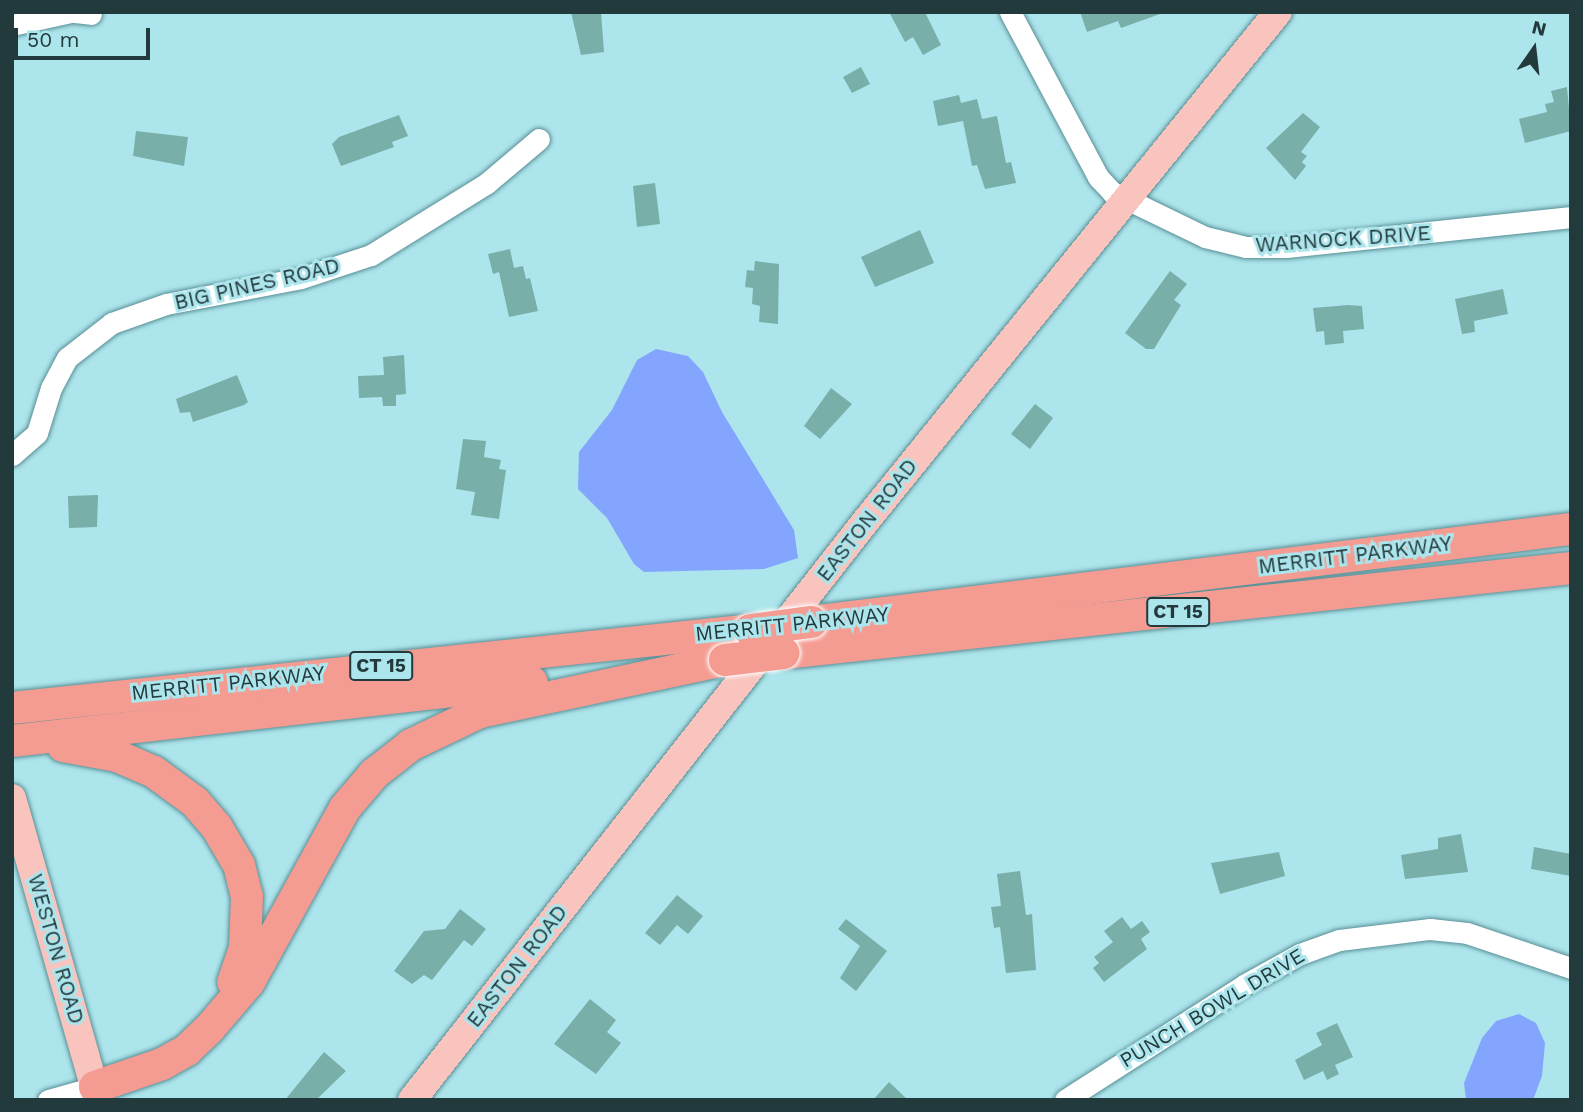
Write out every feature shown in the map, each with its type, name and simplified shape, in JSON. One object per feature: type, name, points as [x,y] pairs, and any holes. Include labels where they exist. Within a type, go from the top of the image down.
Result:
[{"type":"highway","name":"MERRITT PARKWAY","points":[[13,708],[750,630],[1571,529]]},
{"type":"highway","name":"MERRITT PARKWAY","points":[[14,741],[785,653],[1571,568]]},
{"type":"highway","points":[[96,1093],[187,1050],[209,1029],[249,982],[330,829],[390,760],[437,729],[480,712],[725,660]]},
{"type":"highway","points":[[14,741],[90,750],[146,767],[195,802],[229,844],[247,896],[247,928],[240,966],[209,1029]]},
{"type":"main road","name":"EASTON ROAD","points":[[412,1100],[865,522],[1278,12]]},
{"type":"main road","name":"WESTON ROAD","points":[[12,798],[96,1093]]},
{"type":"street","name":"WARNOCK DRIVE","points":[[1010,12],[1098,177],[1126,199],[1205,237],[1255,247],[1321,245],[1571,216]]},
{"type":"street","points":[[12,25],[79,13]]},
{"type":"street","name":"BIG PINES ROAD","points":[[12,455],[37,433],[51,388],[67,358],[112,323],[166,304],[301,278],[371,255],[487,183],[538,139]]},
{"type":"street","name":"PUNCH BOWL DRIVE","points":[[1065,1100],[1244,985],[1300,954],[1339,940],[1417,930],[1467,933],[1571,968]]},
{"type":"street","points":[[48,1100],[96,1093]]},
{"type":"water","points":[[656,349],[688,356],[703,372],[722,412],[794,530],[798,558],[764,569],[644,572],[634,564],[607,518],[578,489],[579,452],[612,410],[637,360]]},
{"type":"water","points":[[1519,1014],[1536,1023],[1545,1043],[1542,1076],[1533,1100],[1466,1100],[1464,1083],[1482,1038],[1496,1021]]},
{"type":"building","points":[[571,12],[601,12],[604,52],[581,55]]},
{"type":"building","points":[[889,12],[925,12],[941,45],[923,55],[913,37],[905,42]]},
{"type":"building","points":[[1080,12],[1160,14],[1121,28],[1118,21],[1087,32]]},
{"type":"building","points":[[861,67],[870,84],[852,93],[843,77]]},
{"type":"building","points":[[1567,87],[1571,131],[1525,143],[1519,119],[1547,112],[1545,104],[1554,102],[1551,91]]},
{"type":"building","points":[[959,95],[961,103],[977,99],[982,119],[997,116],[1006,163],[1011,162],[1016,183],[985,189],[977,165],[972,166],[963,121],[938,126],[933,101]]},
{"type":"building","points":[[1303,113],[1320,127],[1301,152],[1307,156],[1302,162],[1306,166],[1295,180],[1266,148]]},
{"type":"building","points":[[399,115],[408,136],[392,142],[394,147],[341,166],[332,144],[339,137]]},
{"type":"building","points":[[136,131],[188,137],[184,166],[133,156]]},
{"type":"building","points":[[655,183],[660,224],[637,227],[633,186]]},
{"type":"building","points":[[920,230],[934,263],[875,287],[861,257]]},
{"type":"building","points":[[510,249],[514,268],[523,266],[526,279],[530,278],[538,311],[509,317],[499,272],[493,274],[488,254]]},
{"type":"building","points":[[755,261],[779,264],[778,324],[759,322],[760,306],[752,304],[753,288],[745,287],[747,270],[754,271]]},
{"type":"building","points":[[1170,271],[1187,284],[1174,300],[1181,305],[1154,349],[1146,349],[1125,333]]},
{"type":"building","points":[[1503,289],[1508,314],[1474,321],[1475,332],[1462,334],[1455,299]]},
{"type":"building","points":[[1362,306],[1364,329],[1343,331],[1344,343],[1325,345],[1324,331],[1316,332],[1313,308]]},
{"type":"building","points":[[404,355],[406,394],[396,395],[396,406],[383,406],[382,397],[359,398],[358,376],[384,375],[383,357]]},
{"type":"building","points":[[237,375],[248,402],[244,405],[193,422],[190,412],[180,413],[176,399]]},
{"type":"building","points":[[831,388],[852,404],[820,439],[804,426]]},
{"type":"building","points":[[1035,404],[1053,418],[1030,449],[1011,434]]},
{"type":"building","points":[[463,439],[486,441],[484,457],[501,460],[499,469],[506,470],[499,519],[471,515],[475,492],[456,489]]},
{"type":"building","points":[[98,495],[97,527],[69,528],[68,496]]},
{"type":"building","points":[[1461,834],[1468,872],[1405,879],[1401,855],[1438,849],[1438,838]]},
{"type":"building","points":[[1534,847],[1571,854],[1571,876],[1531,869]]},
{"type":"building","points":[[1279,852],[1285,876],[1220,894],[1211,863]]},
{"type":"building","points":[[1020,871],[1026,915],[1032,914],[1036,970],[1006,973],[1000,927],[994,928],[991,907],[1001,906],[997,874]]},
{"type":"building","points":[[677,895],[703,916],[688,934],[677,925],[660,945],[645,933]]},
{"type":"building","points":[[460,909],[486,929],[472,946],[464,940],[432,980],[424,975],[412,984],[394,971],[424,931],[445,929]]},
{"type":"building","points":[[1122,917],[1131,929],[1142,921],[1150,932],[1141,939],[1147,949],[1104,982],[1093,968],[1099,963],[1094,957],[1113,942],[1104,931]]},
{"type":"building","points":[[846,919],[887,951],[856,991],[840,978],[860,946],[838,929]]},
{"type":"building","points":[[590,999],[616,1020],[607,1032],[621,1043],[596,1074],[554,1044]]},
{"type":"building","points":[[1337,1023],[1353,1057],[1335,1065],[1339,1074],[1327,1080],[1323,1071],[1304,1080],[1295,1060],[1322,1045],[1316,1033]]},
{"type":"building","points":[[324,1052],[346,1071],[316,1100],[285,1100]]},
{"type":"building","points":[[889,1082],[908,1100],[873,1100]]}]
